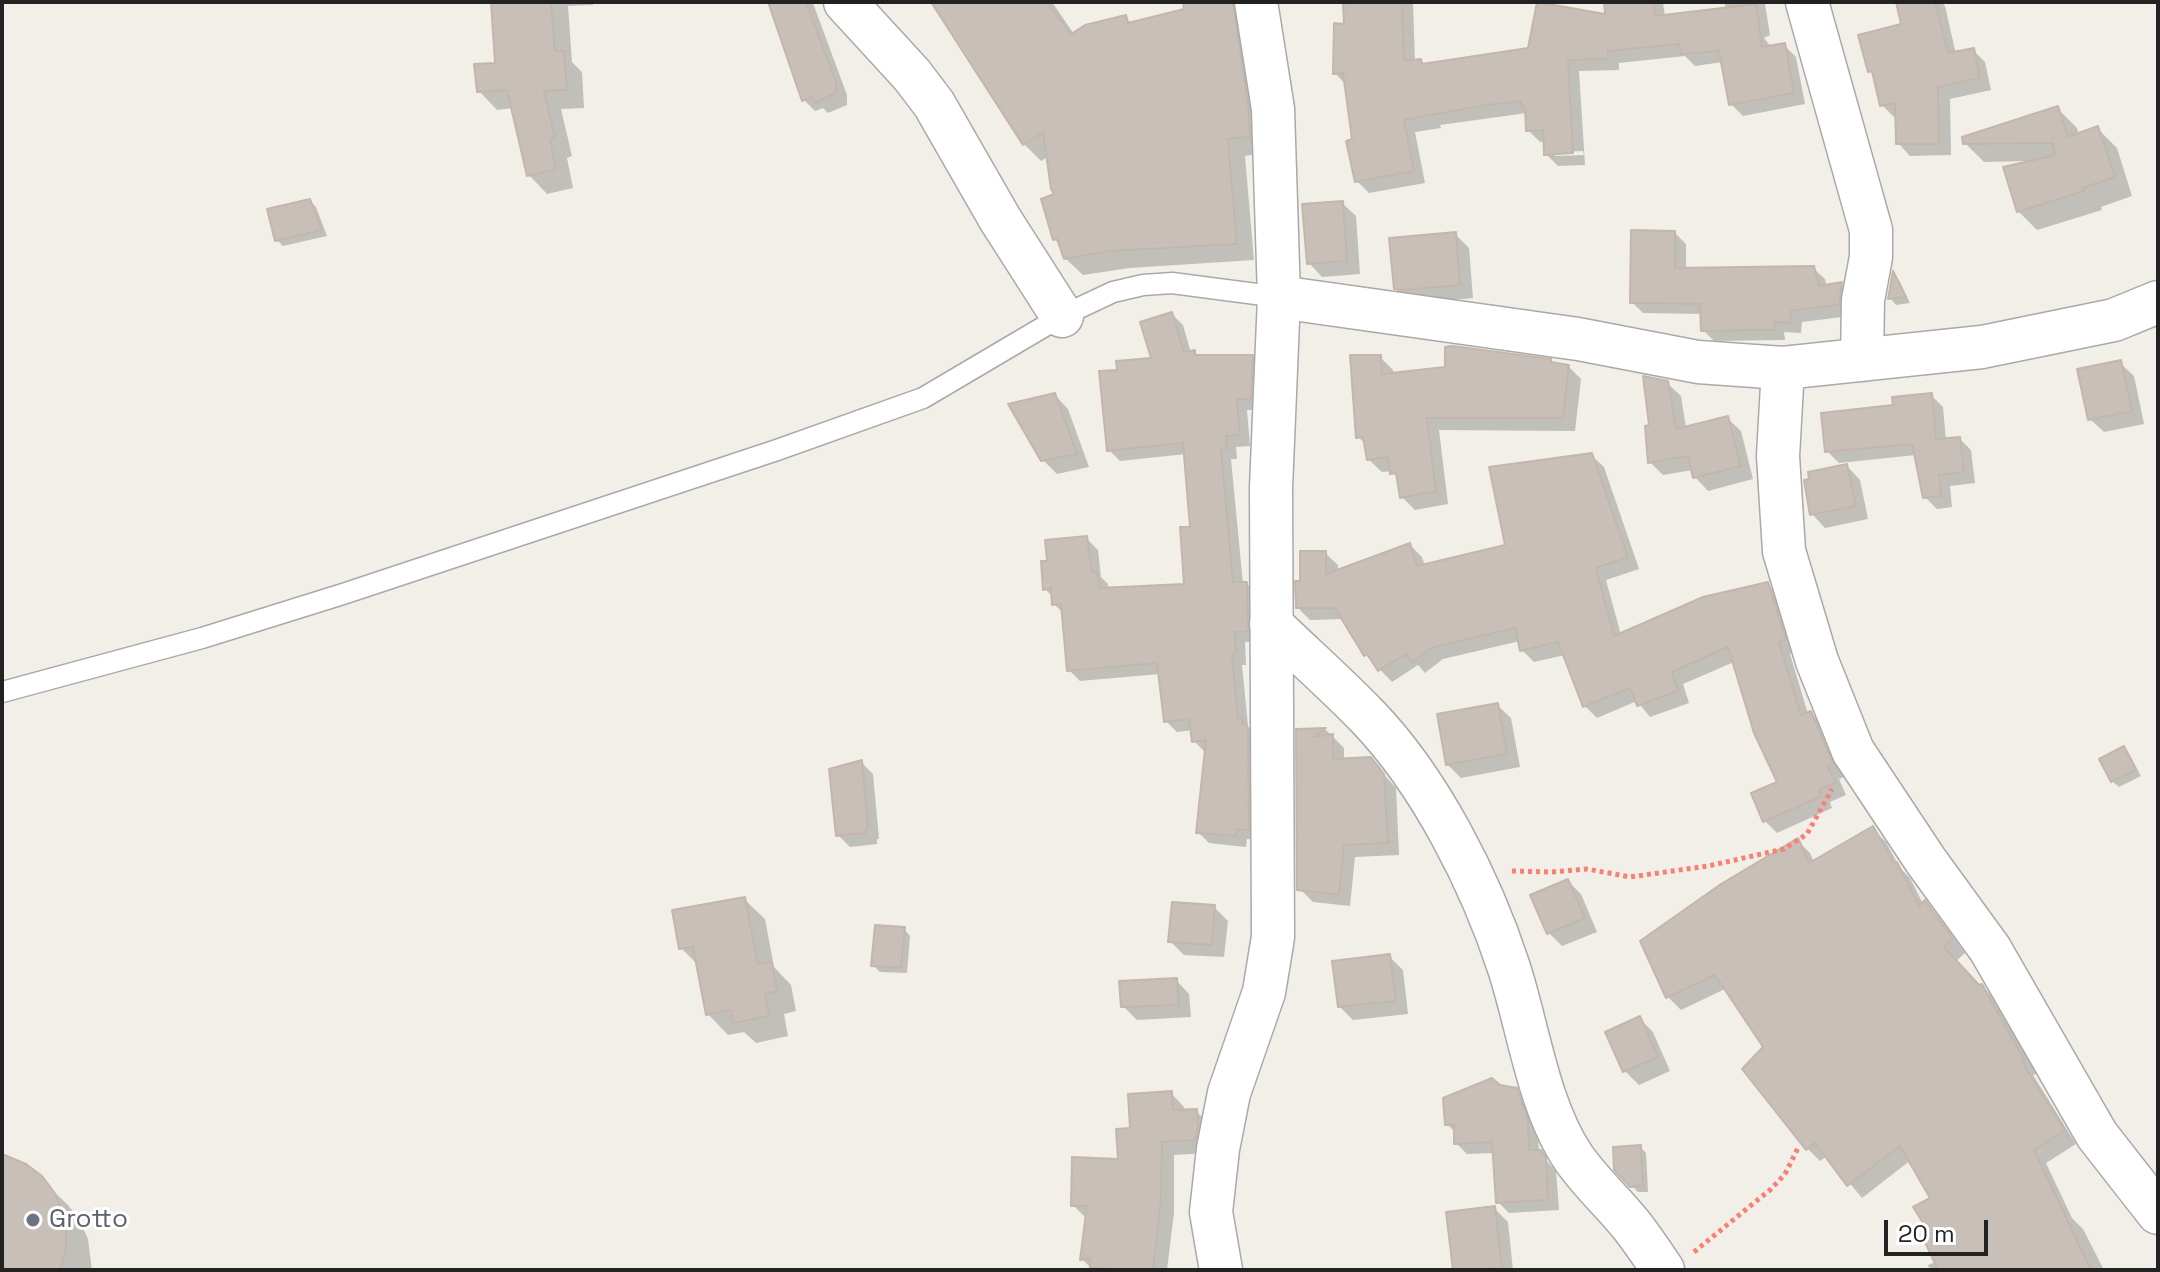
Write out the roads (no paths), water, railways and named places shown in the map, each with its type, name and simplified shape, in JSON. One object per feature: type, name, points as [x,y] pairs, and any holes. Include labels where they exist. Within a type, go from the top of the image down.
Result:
[{"type":"street","points":[[845,2],[912,75],[934,104],[1000,219],[1062,316]]},
{"type":"street","points":[[1221,1270],[1211,1212],[1218,1149],[1229,1093],[1264,992],[1273,937],[1271,488],[1279,297],[1273,109],[1256,2]]},
{"type":"street","points":[[1807,2],[1871,230],[1871,257],[1863,300],[1862,360]]},
{"type":"street","points":[[1279,297],[1578,339],[1698,362],[1783,368],[1982,347],[2114,320],[2158,302]]},
{"type":"street","points":[[1783,368],[1778,456],[1784,551],[1817,661],[1853,751],[1926,861],[1990,949],[2097,1135],[2158,1213]]},
{"type":"street","points":[[1271,624],[1369,718],[1411,771],[1471,869],[1508,966],[1535,1064],[1554,1118],[1572,1156],[1632,1226],[1678,1262]]},
{"type":"lane","points":[[2,692],[259,620],[597,511],[923,398],[1062,316],[1113,292],[1172,283],[1279,297]]},
{"type":"place","name":"Grotto","points":[[33,1220]]}]
